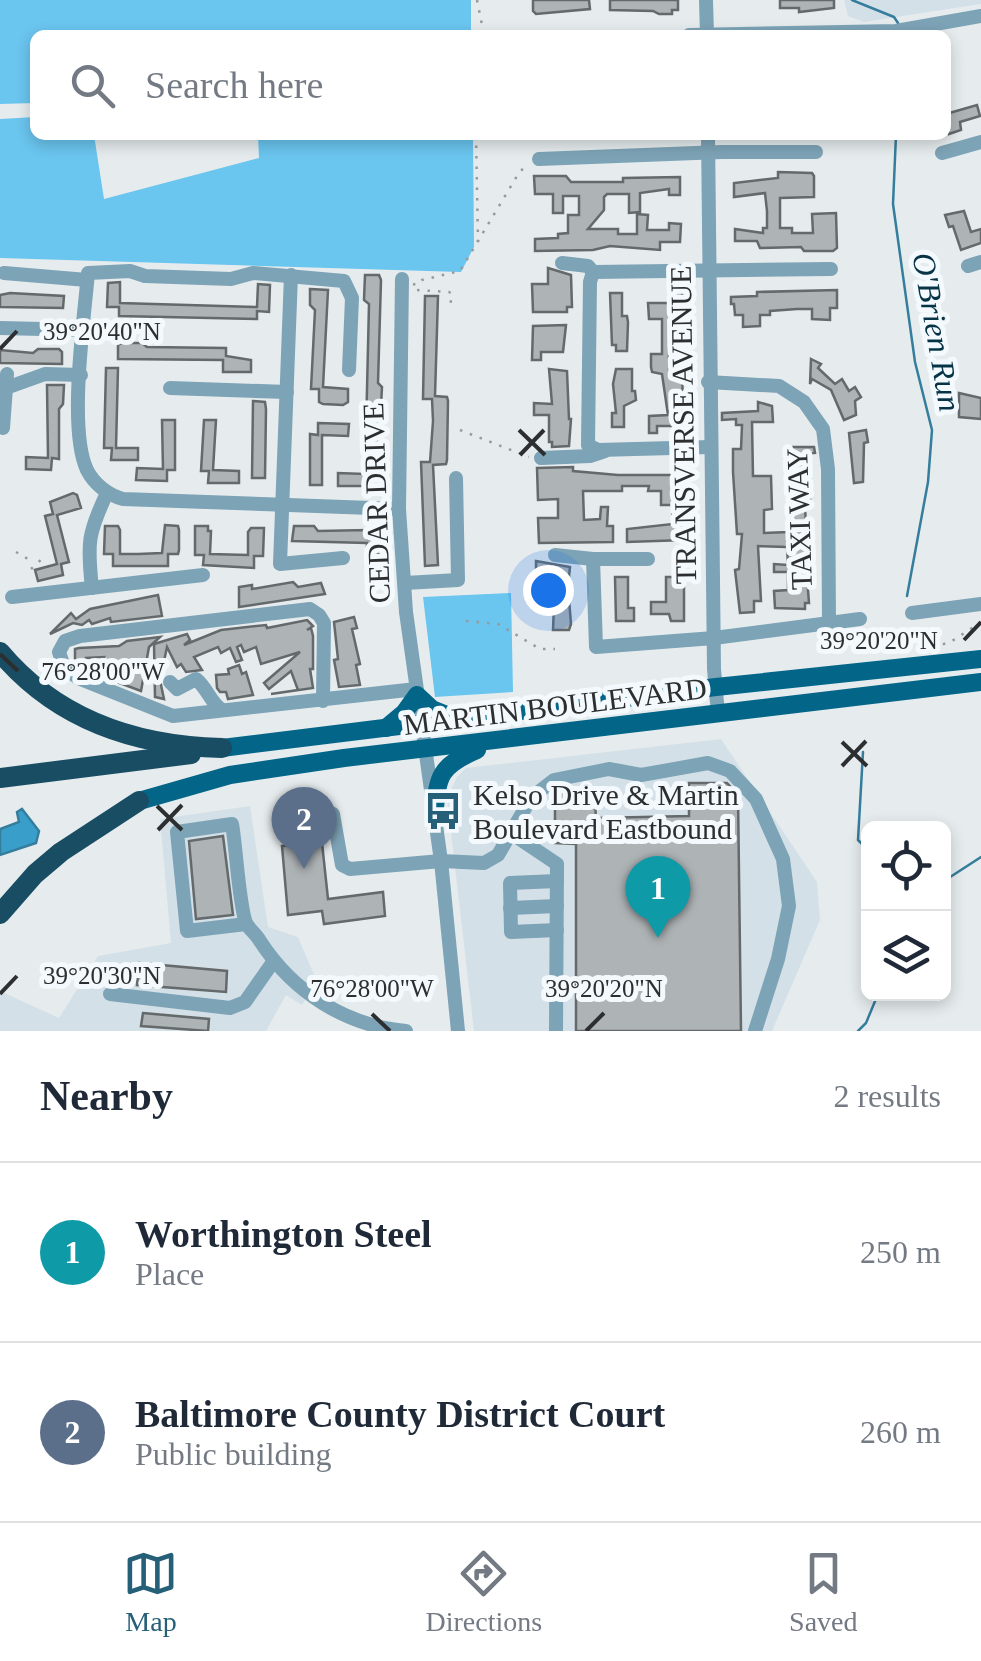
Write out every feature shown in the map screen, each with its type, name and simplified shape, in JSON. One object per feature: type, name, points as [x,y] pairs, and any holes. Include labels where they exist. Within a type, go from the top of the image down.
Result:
[{"type":"highway","points":[[0,652],[34,687],[81,717],[150,742],[222,748]]},
{"type":"highway","points":[[0,778],[222,748]]},
{"type":"highway","points":[[0,886],[20,877],[88,825],[138,801]]},
{"type":"highway","points":[[0,914],[61,852],[138,801]]},
{"type":"main road","name":"MARTIN BOULEVARD","points":[[222,748],[716,687],[981,659]]},
{"type":"main road","name":"MARTIN BOULEVARD","points":[[138,801],[230,775],[981,682]]},
{"type":"main road","points":[[385,728],[404,713],[417,692],[432,709],[465,718]]},
{"type":"main road","points":[[434,818],[437,782],[444,768],[459,757],[498,741]]},
{"type":"street","points":[[706,0],[707,30]]},
{"type":"street","points":[[902,30],[981,16]]},
{"type":"street","name":"TRANSVERSE AVENUE","points":[[708,140],[708,382],[718,714]]},
{"type":"street","points":[[942,153],[981,142]]},
{"type":"street","points":[[538,159],[816,152]]},
{"type":"street","points":[[562,263],[588,266],[593,272],[588,445],[607,450],[710,447]]},
{"type":"street","points":[[593,272],[831,269]]},
{"type":"street","points":[[4,273],[87,277],[130,271],[145,276],[231,279],[252,273],[334,278],[350,288],[349,370]]},
{"type":"street","points":[[291,275],[280,564],[342,558]]},
{"type":"street","points":[[87,277],[81,453],[91,478],[108,493],[138,501],[400,509]]},
{"type":"street","name":"CEDAR DRIVE","points":[[402,279],[400,509],[405,583],[420,724],[441,861],[458,1031]]},
{"type":"street","points":[[0,328],[84,330]]},
{"type":"street","points":[[3,428],[6,381],[45,374],[81,375]]},
{"type":"street","name":"TAXI WAY","points":[[708,382],[779,386],[804,402],[823,429],[828,457],[829,622]]},
{"type":"street","points":[[170,388],[287,392]]},
{"type":"street","points":[[542,458],[590,456],[607,450]]},
{"type":"street","points":[[405,583],[458,580],[456,478]]},
{"type":"street","points":[[92,588],[90,528],[108,493]]},
{"type":"street","points":[[556,556],[648,559]]},
{"type":"street","points":[[593,559],[596,647],[714,638],[860,620]]},
{"type":"street","points":[[12,597],[202,575]]},
{"type":"street","points":[[912,613],[981,604]]},
{"type":"street","points":[[323,701],[324,624],[320,615],[310,610],[77,637],[65,641],[59,652],[60,662],[69,672],[163,714],[184,716],[417,692]]},
{"type":"street","points":[[170,682],[177,689],[196,679],[222,710]]},
{"type":"street","points":[[333,814],[339,856],[342,865],[350,869],[441,861],[484,863],[498,856],[531,798],[554,780],[610,770],[655,774],[708,763],[730,771],[756,799],[783,858],[789,906],[756,1031]]},
{"type":"street","points":[[246,924],[187,932],[177,832],[232,824],[246,924],[273,962],[340,1014],[364,1025],[406,1031]]},
{"type":"street","points":[[511,833],[558,864],[556,1031]]},
{"type":"street","points":[[557,881],[510,883],[511,932],[557,930]]},
{"type":"street","points":[[510,908],[557,906]]},
{"type":"street","points":[[110,994],[230,1008],[245,1002],[273,962]]},
{"type":"street","points":[[446,1031],[458,1031]]},
{"type":"path","points":[[477,0],[483,30]]},
{"type":"path","points":[[476,140],[478,244]]},
{"type":"path","points":[[402,279],[417,286],[422,280],[460,272],[520,171],[538,159]]},
{"type":"path","points":[[416,290],[449,292],[450,307]]},
{"type":"path","points":[[460,430],[523,456],[542,458]]},
{"type":"path","points":[[16,552],[28,559]]},
{"type":"path","points":[[30,569],[45,556]]},
{"type":"path","points":[[466,621],[498,624],[540,649],[555,649]]},
{"type":"path","points":[[933,648],[981,622]]},
{"type":"shaded area","points":[[0,0],[471,0],[471,30],[30,30],[30,103],[0,104]]},
{"type":"shaded area","points":[[844,0],[981,0],[981,4],[864,22],[848,16]]},
{"type":"shaded area","points":[[30,117],[30,140],[95,140],[104,199],[259,158],[258,140],[473,140],[474,247],[461,272],[0,258],[0,119]]},
{"type":"shaded area","points":[[511,593],[513,692],[435,697],[423,597]]},
{"type":"shaded area","points":[[721,739],[817,882],[820,920],[772,1031],[474,1031],[447,798],[457,777],[466,768]]},
{"type":"shaded area","points":[[250,806],[268,927],[298,937],[317,982],[302,1005],[286,995],[266,1031],[0,1031],[0,991],[59,1018],[98,956],[171,943],[160,819]]},
{"type":"shaded area","points":[[22,809],[39,831],[36,843],[0,855],[0,829],[19,822],[17,812]]},
{"type":"building","points":[[533,0],[589,0],[590,9],[536,14]]},
{"type":"building","points":[[610,0],[678,0],[678,10],[659,14],[610,10]]},
{"type":"building","points":[[780,0],[834,0],[834,8],[799,12],[799,8],[780,8]]},
{"type":"building","points":[[977,105],[980,116],[960,122],[961,130],[951,133],[951,113]]},
{"type":"building","points":[[778,172],[814,176],[814,197],[780,198],[780,228],[792,228],[792,233],[813,233],[812,214],[836,213],[837,248],[833,251],[760,248],[757,241],[735,241],[735,229],[763,233],[763,228],[767,228],[767,211],[765,193],[734,197],[734,183],[778,178]]},
{"type":"building","points":[[534,176],[566,176],[571,182],[680,177],[680,195],[669,195],[669,189],[640,193],[640,212],[629,213],[629,194],[607,194],[604,210],[588,229],[618,229],[618,234],[637,234],[637,214],[648,215],[647,230],[669,230],[669,223],[681,224],[680,242],[660,242],[660,250],[610,246],[535,251],[535,239],[558,238],[558,234],[568,233],[568,215],[579,215],[579,196],[563,196],[563,213],[553,213],[553,194],[535,194]]},
{"type":"building","points":[[964,211],[971,232],[981,229],[981,243],[961,250],[945,215]]},
{"type":"building","points":[[548,268],[571,275],[572,307],[567,307],[567,312],[533,312],[532,284],[548,284]]},
{"type":"building","points":[[365,275],[379,275],[381,280],[378,383],[382,387],[381,406],[376,412],[377,475],[369,475],[369,486],[338,486],[338,473],[365,474],[369,304],[364,300]]},
{"type":"building","points":[[120,282],[120,303],[257,307],[258,284],[270,285],[269,312],[257,311],[257,319],[119,316],[119,307],[107,307],[108,283]]},
{"type":"building","points":[[310,289],[328,290],[323,387],[348,389],[348,402],[343,405],[319,402],[319,389],[311,389],[315,310],[310,305]]},
{"type":"building","points":[[671,289],[682,289],[682,306],[678,306],[679,351],[669,351],[669,368],[678,367],[682,375],[684,426],[657,426],[657,433],[649,433],[649,416],[668,415],[662,374],[652,372],[651,367],[651,354],[662,354],[662,319],[649,319],[648,303],[671,303]]},
{"type":"building","points":[[837,290],[837,308],[830,308],[830,320],[812,319],[812,309],[770,311],[770,315],[760,315],[760,326],[743,327],[743,315],[735,315],[731,304],[731,297],[757,296],[757,292]]},
{"type":"building","points":[[610,293],[622,293],[622,316],[627,316],[628,322],[627,351],[616,351],[616,345],[612,345]]},
{"type":"building","points":[[0,295],[64,296],[63,308],[0,307]]},
{"type":"building","points":[[425,296],[438,296],[435,396],[447,397],[448,401],[447,460],[446,464],[433,465],[438,565],[425,566],[421,462],[430,462],[433,421],[432,399],[423,399]]},
{"type":"building","points":[[566,325],[563,352],[541,352],[541,360],[532,360],[533,326]]},
{"type":"building","points":[[118,345],[226,348],[226,356],[251,360],[251,372],[223,372],[223,360],[118,359]]},
{"type":"building","points":[[38,349],[59,349],[62,364],[0,363],[0,350],[33,353]]},
{"type":"building","points":[[811,359],[821,364],[818,368],[835,384],[842,379],[849,391],[855,387],[861,397],[855,401],[856,415],[844,420],[831,390],[812,379],[810,384]]},
{"type":"building","points":[[106,368],[118,368],[116,448],[138,448],[138,460],[111,460],[112,448],[104,448]]},
{"type":"building","points":[[549,369],[567,371],[569,446],[552,447],[549,415],[534,415],[534,403],[552,404]]},
{"type":"building","points":[[616,369],[632,369],[636,400],[624,406],[624,427],[612,427],[612,413],[616,413]]},
{"type":"building","points":[[47,385],[64,385],[59,409],[59,459],[52,458],[51,470],[26,469],[26,457],[48,458]]},
{"type":"building","points":[[959,393],[981,398],[981,419],[959,417]]},
{"type":"building","points":[[253,401],[265,402],[265,478],[252,478]]},
{"type":"building","points":[[758,402],[772,406],[773,422],[752,422],[753,476],[771,476],[772,509],[764,510],[764,533],[788,532],[792,480],[796,480],[792,447],[814,447],[815,453],[804,454],[804,472],[809,472],[811,479],[810,502],[805,509],[809,603],[805,603],[805,609],[775,608],[774,591],[788,590],[788,572],[774,572],[774,564],[788,565],[787,547],[758,546],[761,601],[754,601],[754,612],[740,613],[735,570],[739,569],[742,534],[737,534],[733,449],[741,449],[742,425],[736,425],[736,419],[722,420],[722,413],[758,411]]},
{"type":"building","points":[[162,420],[175,420],[175,470],[167,470],[167,481],[136,480],[137,468],[163,469]]},
{"type":"building","points":[[204,420],[216,420],[213,470],[239,471],[239,483],[208,483],[209,471],[201,471]]},
{"type":"building","points":[[318,423],[349,424],[348,436],[322,435],[322,485],[310,485],[310,434],[318,435]]},
{"type":"building","points":[[866,430],[863,482],[854,483],[849,433]]},
{"type":"building","points":[[573,467],[573,471],[618,475],[672,475],[672,471],[685,471],[685,540],[627,542],[627,529],[673,524],[672,505],[661,505],[661,491],[648,491],[649,486],[622,486],[622,491],[583,491],[584,520],[600,519],[601,507],[608,507],[607,526],[613,526],[613,542],[539,543],[538,518],[558,518],[558,499],[538,500],[537,468]]},
{"type":"building","points":[[73,493],[81,508],[57,515],[69,562],[61,564],[63,575],[38,581],[35,570],[57,564],[45,516],[53,514],[50,502]]},
{"type":"building","points":[[165,525],[178,526],[179,530],[178,554],[168,554],[168,566],[113,566],[113,554],[104,554],[105,526],[118,526],[120,554],[138,554],[162,553]]},
{"type":"building","points":[[195,526],[208,526],[211,531],[210,554],[248,555],[248,532],[251,528],[264,528],[263,556],[254,556],[254,568],[203,565],[204,555],[195,555]]},
{"type":"building","points":[[294,526],[314,526],[318,531],[368,530],[368,539],[379,539],[378,569],[366,569],[367,543],[292,541]]},
{"type":"building","points":[[536,561],[570,567],[569,630],[553,630],[555,579],[551,579],[551,571],[536,572]]},
{"type":"building","points":[[615,577],[628,577],[628,608],[634,608],[634,621],[616,621]]},
{"type":"building","points":[[666,577],[684,577],[684,621],[671,621],[669,614],[651,614],[651,602],[666,602]]},
{"type":"building","points":[[293,582],[298,587],[321,583],[325,594],[239,607],[239,587],[252,585],[252,589]]},
{"type":"building","points":[[158,595],[162,616],[111,622],[110,618],[92,624],[89,620],[50,634],[71,613],[76,619],[90,609]]},
{"type":"building","points":[[354,617],[357,628],[352,629],[360,685],[339,687],[334,622]]},
{"type":"building","points":[[307,620],[313,626],[307,630],[311,628],[313,636],[313,688],[271,694],[298,690],[291,671],[269,689],[264,683],[300,652],[261,664],[256,647],[244,652],[241,645],[237,647],[242,660],[236,662],[230,648],[221,653],[218,647],[194,657],[202,670],[186,672],[181,664],[177,667],[167,647],[160,680],[164,699],[155,697],[154,644],[187,634],[190,640],[184,645],[221,630],[266,625],[267,628]]},
{"type":"building","points":[[160,637],[149,647],[141,691],[98,675],[104,657],[86,658],[85,668],[75,662],[75,649],[119,646],[127,641]]},
{"type":"building","points":[[239,665],[242,674],[246,672],[253,695],[228,699],[226,692],[217,688],[216,675],[229,674],[228,669]]},
{"type":"building","points":[[689,783],[727,783],[738,795],[741,1031],[576,1031],[576,844],[555,843],[555,792],[594,788],[596,818],[689,816]]},
{"type":"building","points":[[223,836],[233,915],[196,919],[189,841]]},
{"type":"building","points":[[322,843],[328,899],[383,892],[385,916],[324,924],[322,911],[288,915],[282,846]]},
{"type":"building","points":[[139,963],[227,971],[226,992],[137,985]]},
{"type":"building","points":[[143,1013],[209,1019],[208,1031],[141,1026]]},
{"type":"waterway","name":"O'Brien Run","points":[[852,0],[894,17],[898,23]]},
{"type":"waterway","name":"O'Brien Run","points":[[896,140],[893,204],[915,362],[932,430],[928,482],[907,596]]},
{"type":"waterway","name":"O'Brien Run","points":[[861,843],[858,840],[863,752]]},
{"type":"waterway","points":[[951,876],[981,857]]},
{"type":"waterway","name":"O'Brien Run","points":[[858,1031],[875,1001]]},
{"type":"place","name":"Kelso Drive & Martin Boulevard Eastbound","points":[[443,811]]},
{"type":"place","name":"Baltimore County District Court","points":[[304,869]]},
{"type":"place","name":"Worthington Steel","points":[[658,938]]}]
